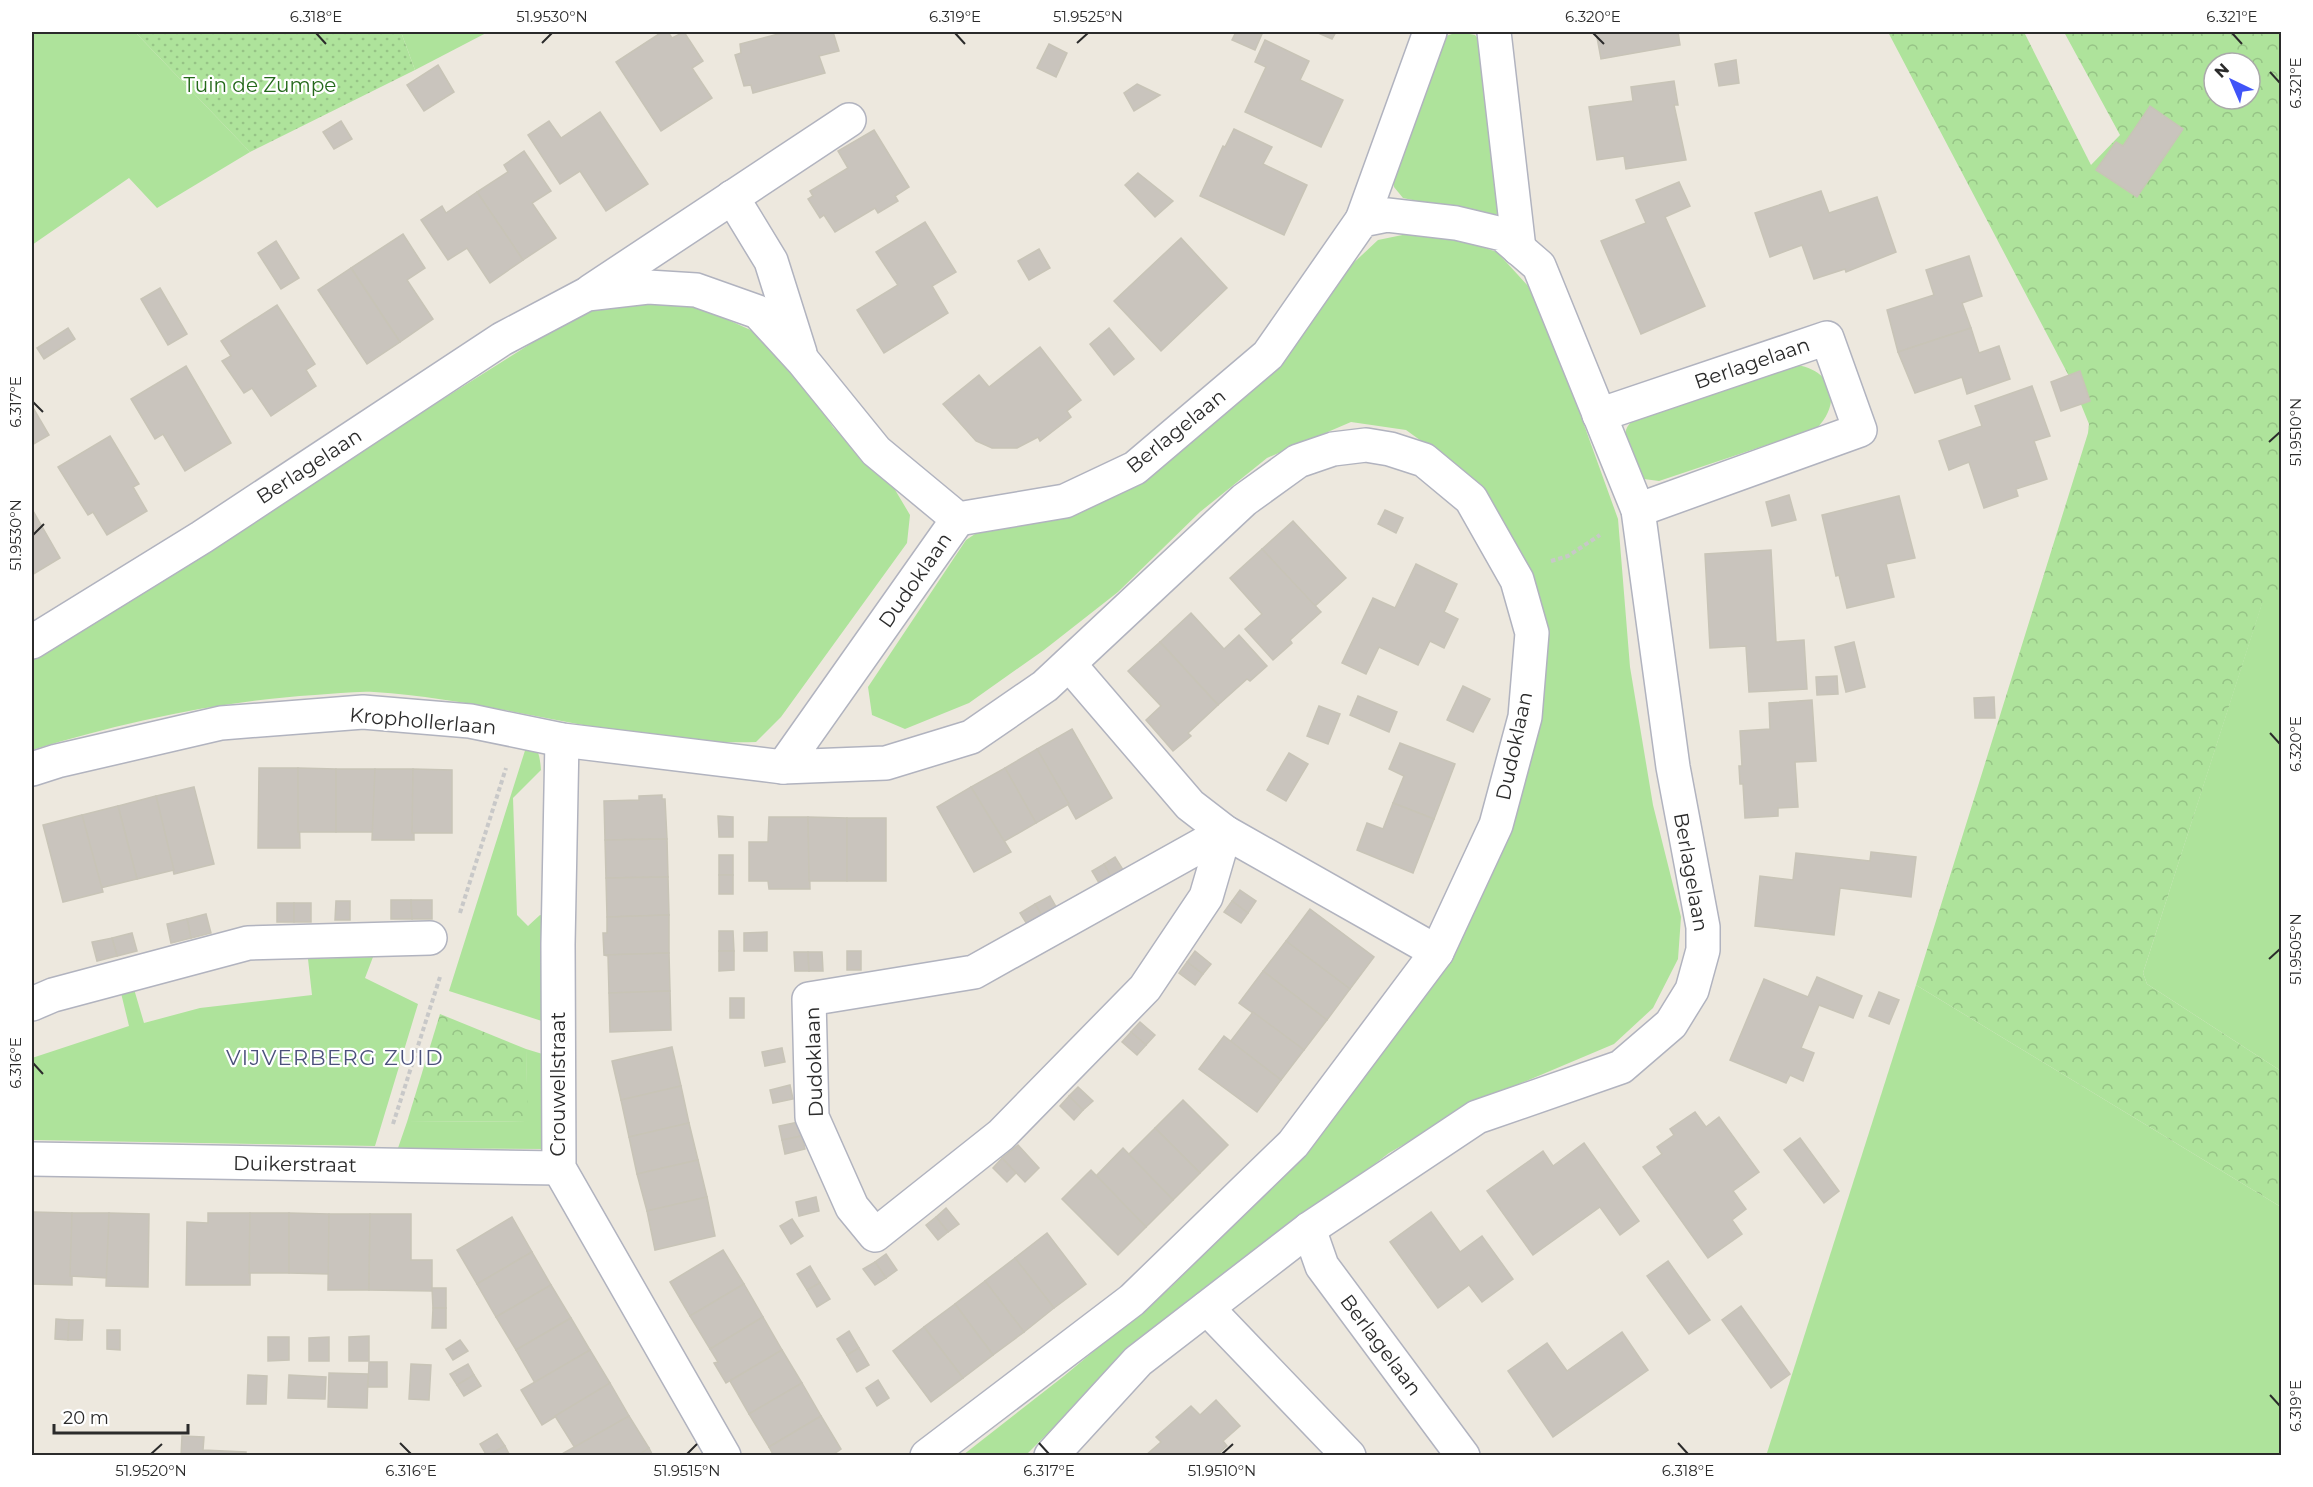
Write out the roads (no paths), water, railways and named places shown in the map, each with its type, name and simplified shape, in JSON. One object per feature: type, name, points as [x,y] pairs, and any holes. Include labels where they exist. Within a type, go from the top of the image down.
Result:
[{"type":"street","name":"Berlagelaan","points":[[587,294],[648,287],[696,290],[758,312],[803,361],[876,451],[958,519],[1065,501],[1135,468],[1268,355],[1362,220],[1430,32]]},
{"type":"street","points":[[1494,32],[1519,249]]},
{"type":"street","name":"Berlagelaan","points":[[32,642],[202,537],[502,339],[587,294],[849,120]]},
{"type":"street","name":"Berlagelaan","points":[[732,197],[771,261],[803,361]]},
{"type":"street","name":"Berlagelaan","points":[[1051,1455],[1138,1361],[1309,1229],[1477,1117],[1621,1067],[1671,1024],[1692,990],[1703,950],[1703,927],[1673,767],[1638,510],[1539,266],[1502,234],[1456,223],[1387,215],[1362,220]]},
{"type":"street","name":"Berlagelaan","points":[[1599,415],[1827,338],[1860,430],[1638,510]]},
{"type":"street","name":"Dudoklaan","points":[[783,767],[886,763],[971,737],[1045,686],[1244,500],[1298,461],[1333,449],[1366,445],[1390,449],[1424,460],[1471,499],[1517,580],[1532,633],[1524,717],[1496,825],[1437,952],[1293,1144],[1132,1300],[927,1455]]},
{"type":"street","name":"Dudoklaan","points":[[783,767],[958,519]]},
{"type":"street","points":[[1069,664],[1190,805],[1225,832],[1437,952]]},
{"type":"street","name":"Krophollerlaan","points":[[32,769],[57,761],[221,723],[363,712],[470,721],[562,740],[783,767]]},
{"type":"street","name":"Crouwellstraat","points":[[562,740],[558,944],[559,1168],[724,1455]]},
{"type":"street","name":"Dudoklaan","points":[[1225,832],[1206,897],[1145,988],[1001,1135],[875,1235],[852,1207],[812,1116],[809,999],[974,972],[1225,832]]},
{"type":"street","points":[[32,1004],[53,995],[248,943],[430,938]]},
{"type":"street","name":"Duikerstraat","points":[[32,1159],[559,1168]]},
{"type":"street","name":"Berlagelaan","points":[[1309,1229],[1322,1266],[1463,1455]]},
{"type":"street","points":[[1208,1308],[1348,1455]]},
{"type":"district","name":"VIJVERBERG ZUID","points":[[335,1057]]},
{"type":"park label","name":"Tuin de Zumpe","points":[[260,85]]}]
